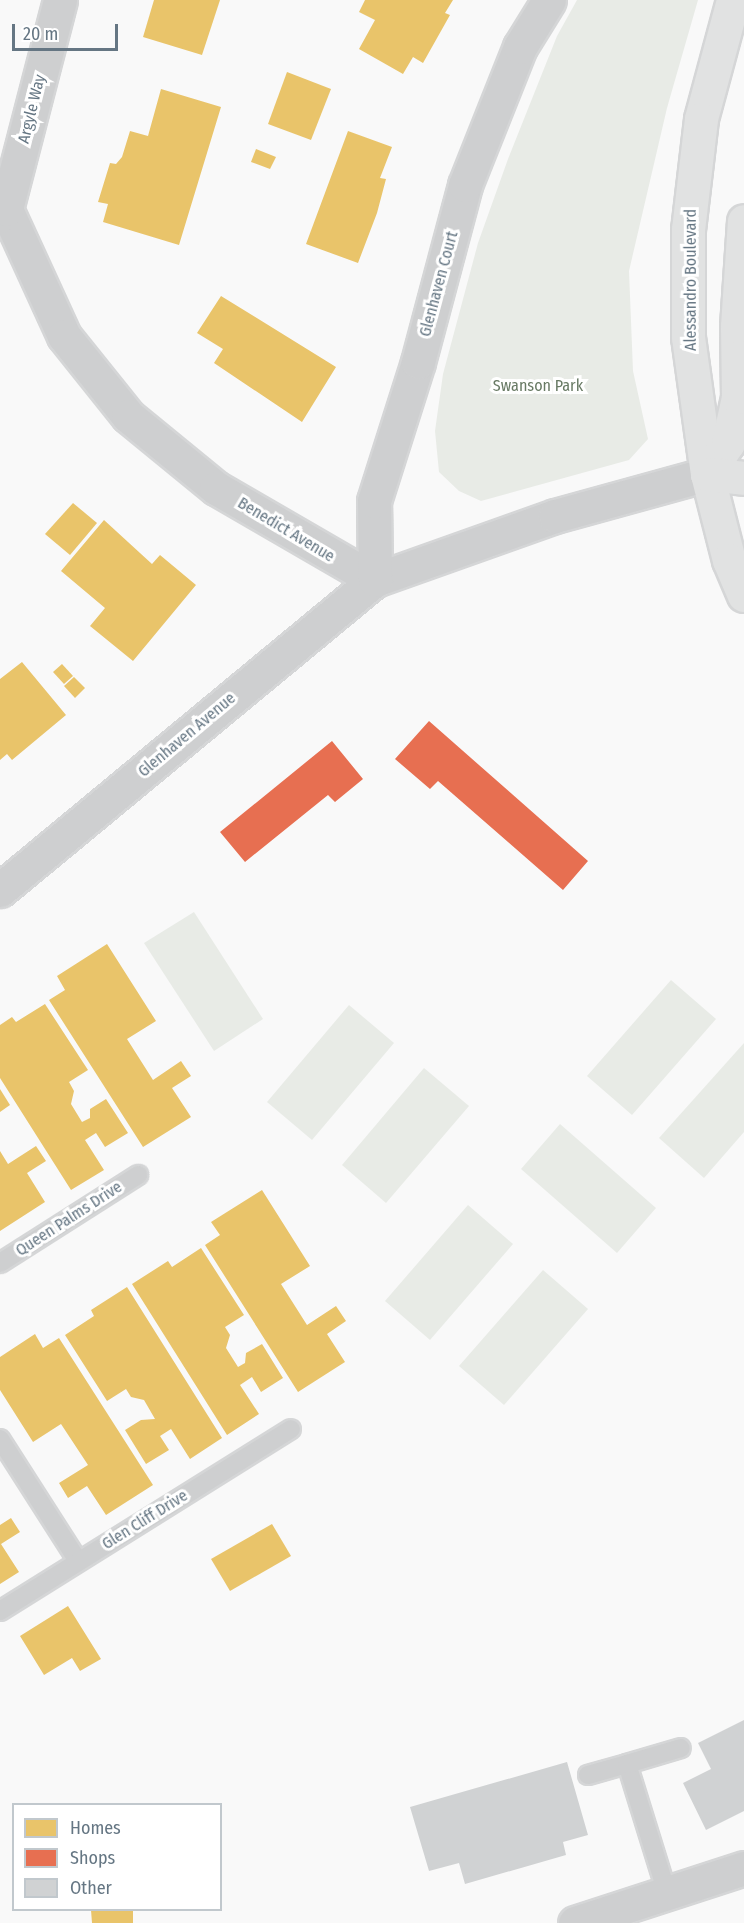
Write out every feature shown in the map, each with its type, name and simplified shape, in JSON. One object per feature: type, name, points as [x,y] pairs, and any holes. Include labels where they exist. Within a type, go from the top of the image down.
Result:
[{"type":"main road","name":"Alessandro Boulevard","points":[[733,0],[700,119],[688,229],[688,337],[707,474],[729,560],[744,595]]},
{"type":"main road","points":[[744,221],[737,326],[738,397],[728,443],[707,474],[744,478]]},
{"type":"street","name":"Argyle Way","points":[[2,207],[60,0]]},
{"type":"street","name":"Glenhaven Court","points":[[375,580],[374,501],[418,362],[465,185],[520,47],[549,0]]},
{"type":"street","name":"Benedict Avenue","points":[[2,207],[64,336],[128,416],[216,488],[375,580]]},
{"type":"street","points":[[375,580],[555,516],[707,474]]},
{"type":"street","name":"Glenhaven Avenue","points":[[0,890],[375,580]]},
{"type":"street","points":[[576,1923],[744,1868]]},
{"type":"lane","name":"Queen Palms Drive","points":[[0,1263],[138,1175]]},
{"type":"lane","name":"Glen Cliff Drive","points":[[0,1611],[291,1429]]},
{"type":"lane","points":[[0,1439],[78,1561]]},
{"type":"lane","points":[[588,1775],[681,1748]]},
{"type":"lane","points":[[627,1764],[667,1893]]},
{"type":"green space","name":"Swanson Park","points":[[577,0],[698,0],[667,108],[629,271],[633,371],[648,439],[629,460],[481,501],[459,491],[439,472],[435,431],[443,374],[478,243],[508,159],[557,36]]},
{"type":"green space","points":[[194,912],[263,1019],[214,1051],[144,943]]},
{"type":"green space","points":[[671,980],[716,1019],[632,1115],[587,1076]]},
{"type":"green space","points":[[349,1005],[394,1043],[312,1140],[267,1102]]},
{"type":"green space","points":[[744,1043],[744,1132],[704,1178],[659,1138]]},
{"type":"green space","points":[[424,1068],[469,1106],[386,1203],[342,1165]]},
{"type":"green space","points":[[560,1124],[656,1208],[617,1253],[521,1169]]},
{"type":"green space","points":[[468,1205],[513,1244],[430,1340],[385,1301]]},
{"type":"green space","points":[[543,1270],[588,1309],[504,1405],[459,1366]]},
{"type":"building: Homes","points":[[154,0],[220,0],[202,55],[143,37]]},
{"type":"building: Homes","points":[[365,0],[453,0],[445,13],[450,15],[423,63],[413,57],[403,74],[359,49],[375,20],[359,12]]},
{"type":"building: Homes","points":[[287,72],[331,89],[311,140],[268,124]]},
{"type":"building: Homes","points":[[161,89],[221,107],[179,245],[103,222],[108,204],[98,202],[110,163],[116,164],[122,157],[130,131],[148,136]]},
{"type":"building: Homes","points":[[348,131],[392,147],[380,178],[386,179],[377,213],[358,263],[306,244]]},
{"type":"building: Homes","points":[[256,149],[276,157],[270,169],[251,162]]},
{"type":"building: Homes","points":[[221,296],[336,367],[302,422],[214,363],[223,349],[197,333]]},
{"type":"building: Homes","points":[[73,503],[97,523],[70,555],[45,534]]},
{"type":"building: Homes","points":[[104,520],[152,564],[160,555],[196,585],[133,661],[90,626],[105,608],[61,571]]},
{"type":"building: Homes","points":[[22,662],[66,715],[12,760],[7,754],[0,760],[0,679]]},
{"type":"building: Homes","points":[[62,664],[73,676],[64,684],[53,672]]},
{"type":"building: Homes","points":[[74,677],[85,688],[75,698],[64,686]]},
{"type":"building: Homes","points":[[107,944],[156,1021],[127,1039],[153,1080],[181,1061],[191,1076],[172,1088],[191,1117],[143,1147],[49,1000],[65,990],[57,976]]},
{"type":"building: Homes","points":[[45,1004],[88,1070],[69,1082],[74,1091],[71,1104],[82,1122],[90,1118],[90,1109],[106,1099],[128,1133],[105,1147],[96,1133],[85,1140],[104,1170],[71,1190],[0,1078],[0,1025],[12,1017],[16,1022]]},
{"type":"building: Homes","points":[[0,1089],[10,1105],[0,1112]]},
{"type":"building: Homes","points":[[36,1146],[46,1161],[27,1173],[45,1202],[0,1231],[0,1151],[8,1164]]},
{"type":"building: Homes","points":[[262,1190],[310,1266],[281,1284],[307,1325],[336,1306],[346,1321],[327,1334],[345,1362],[298,1392],[205,1245],[220,1235],[211,1222]]},
{"type":"building: Homes","points":[[201,1248],[244,1315],[225,1327],[230,1335],[226,1348],[238,1367],[245,1363],[246,1353],[262,1344],[283,1378],[261,1392],[252,1377],[240,1385],[259,1414],[227,1435],[132,1284],[168,1261],[172,1267]]},
{"type":"building: Homes","points":[[127,1287],[222,1438],[190,1459],[171,1429],[160,1436],[169,1450],[146,1464],[125,1430],[141,1420],[155,1419],[144,1400],[131,1397],[126,1389],[107,1401],[65,1335],[94,1316],[91,1310]]},
{"type":"building: Homes","points":[[35,1334],[43,1348],[59,1338],[153,1485],[106,1515],[87,1486],[68,1498],[59,1483],[88,1465],[61,1424],[33,1442],[0,1390],[0,1357]]},
{"type":"building: Homes","points":[[11,1518],[20,1532],[1,1544],[19,1572],[0,1584],[0,1525]]},
{"type":"building: Homes","points":[[272,1524],[291,1556],[230,1591],[211,1559]]},
{"type":"building: Homes","points":[[68,1606],[101,1659],[80,1671],[72,1658],[44,1675],[20,1636]]},
{"type":"building: Homes","points":[[91,1911],[133,1911],[133,1923],[92,1923]]},
{"type":"building: Shops","points":[[429,721],[588,861],[563,890],[438,781],[430,789],[395,759]]},
{"type":"building: Shops","points":[[332,741],[363,779],[335,802],[328,795],[245,862],[220,832]]},
{"type":"building: Other","points":[[744,1720],[744,1811],[706,1830],[683,1783],[711,1769],[698,1743]]},
{"type":"building: Other","points":[[567,1762],[588,1835],[563,1842],[566,1855],[465,1884],[459,1863],[429,1871],[410,1807]]}]
